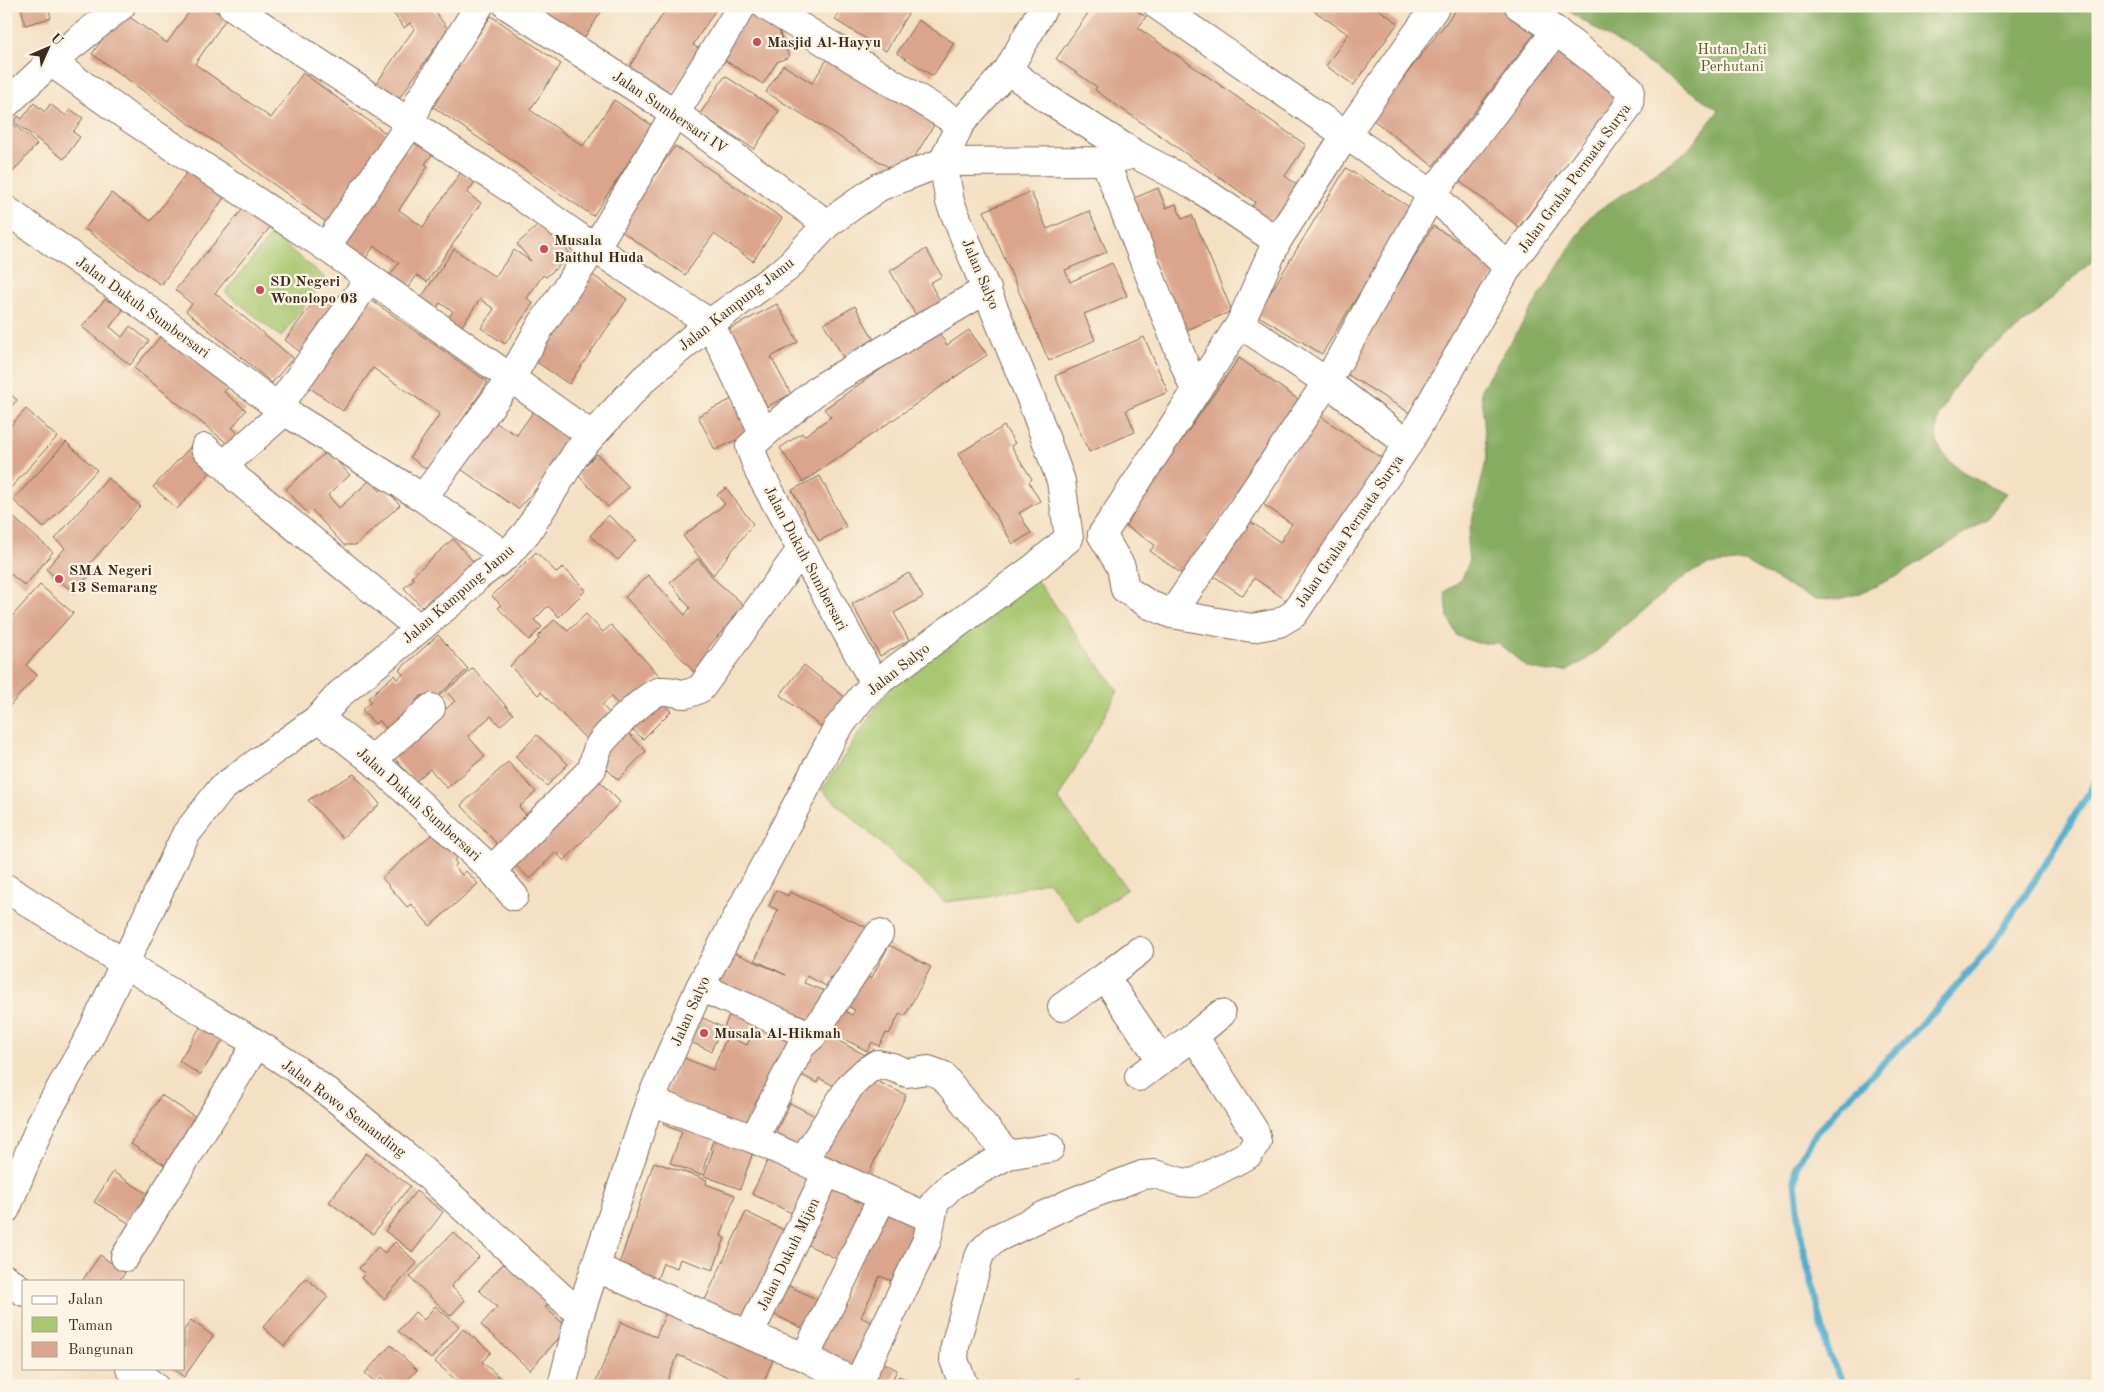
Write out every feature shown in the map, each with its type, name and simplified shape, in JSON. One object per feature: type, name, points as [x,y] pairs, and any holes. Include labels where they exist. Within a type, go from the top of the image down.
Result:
[{"type":"street","points":[[6,104],[51,62],[90,19],[121,6]]},
{"type":"street","points":[[232,6],[512,190],[594,248],[710,323],[764,434]]},
{"type":"street","points":[[326,247],[410,124],[420,100],[479,6]]},
{"type":"street","name":"Jalan Sumbersari IV","points":[[508,6],[675,113],[827,224]]},
{"type":"street","points":[[423,498],[511,378],[542,324],[594,248],[742,6]]},
{"type":"street","points":[[766,6],[960,124]]},
{"type":"street","name":"Jalan Graha Permata Surya","points":[[1158,6],[1432,194],[1508,267]]},
{"type":"street","name":"Jalan Graha Permata Surya","points":[[1102,535],[1121,567],[1125,589],[1150,605],[1172,614],[1252,628],[1279,623],[1294,614],[1408,444],[1508,267],[1631,99],[1630,89],[1556,31],[1520,6]]},
{"type":"street","points":[[1042,7],[1008,70],[960,124],[943,162],[1105,161],[1135,154]]},
{"type":"street","points":[[1070,538],[1091,534],[1102,535],[1240,324],[1277,241],[1345,136],[1434,7]]},
{"type":"street","points":[[1172,614],[1327,382],[1432,194],[1556,31]]},
{"type":"street","points":[[51,62],[125,115],[326,247],[591,435]]},
{"type":"street","points":[[1008,70],[1046,98],[1135,154],[1194,185],[1277,241]]},
{"type":"street","points":[[1105,161],[1195,391]]},
{"type":"street","name":"Jalan Kampung Jamu","points":[[6,1209],[43,1119],[88,1040],[186,834],[222,788],[319,718],[340,694],[459,596],[477,577],[506,556],[527,532],[577,452],[643,380],[710,323],[787,268],[827,224],[879,187],[943,162]]},
{"type":"street","name":"Jalan Salyo","points":[[562,1386],[580,1314],[650,1101],[700,987],[837,729],[874,684],[1035,567],[1070,538],[1061,481],[1030,396],[950,202],[943,162]]},
{"type":"street","name":"Jalan Dukuh Sumbersari","points":[[6,210],[142,305],[281,409],[423,498],[506,556]]},
{"type":"street","points":[[370,278],[281,409],[223,465],[419,628]]},
{"type":"street","name":"Jalan Dukuh Sumbersari","points":[[874,684],[760,472],[750,447],[820,388],[987,289]]},
{"type":"street","name":"Jalan Graha Permata Surya","points":[[1240,324],[1327,382],[1408,444]]},
{"type":"street","points":[[492,870],[592,768],[599,746],[640,702],[651,694],[661,691],[686,695],[701,688],[801,550]]},
{"type":"street","points":[[372,760],[431,708]]},
{"type":"street","name":"Jalan Dukuh Sumbersari","points":[[319,718],[372,760],[492,870],[514,896]]},
{"type":"street","name":"Jalan Rowo Semanding","points":[[6,888],[300,1072],[376,1130],[438,1183],[504,1247],[580,1314]]},
{"type":"street","points":[[754,1140],[801,1046],[812,1036],[879,934]]},
{"type":"street","points":[[1062,1006],[1139,951]]},
{"type":"street","points":[[1105,976],[1160,1060]]},
{"type":"street","points":[[700,987],[812,1036]]},
{"type":"street","points":[[1139,1077],[1221,1014]]},
{"type":"street","points":[[964,1386],[954,1360],[954,1346],[979,1257],[988,1244],[1072,1202],[1142,1175],[1155,1174],[1181,1182],[1194,1183],[1249,1154],[1257,1142],[1255,1132],[1194,1036]]},
{"type":"street","points":[[125,1256],[256,1045]]},
{"type":"street","points":[[803,1160],[850,1086],[866,1071],[877,1064],[907,1073],[928,1070],[942,1075],[1008,1155]]},
{"type":"street","points":[[650,1101],[803,1160],[882,1198],[930,1218]]},
{"type":"street","points":[[595,1267],[749,1335],[805,1357],[852,1383],[927,1240],[930,1218],[935,1202],[952,1185],[1008,1155],[1050,1148]]},
{"type":"street","name":"Jalan Dukuh Mijen","points":[[749,1335],[827,1172]]},
{"type":"street","points":[[805,1357],[882,1198]]},
{"type":"street","points":[[6,1279],[22,1291]]},
{"type":"street","points":[[133,1370],[154,1386]]},
{"type":"green space","name":"Hutan Jati Perhutani","points":[[1561,6],[2098,6],[2098,256],[2013,333],[1979,357],[1955,386],[1941,411],[1937,424],[1936,436],[1939,446],[1951,462],[1968,475],[2007,493],[1986,520],[1896,577],[1858,594],[1836,600],[1816,599],[1797,591],[1744,561],[1708,565],[1688,574],[1586,660],[1567,671],[1547,672],[1528,668],[1498,643],[1477,643],[1457,636],[1448,617],[1445,592],[1462,579],[1469,562],[1467,542],[1487,457],[1481,389],[1590,216],[1688,150],[1719,110]]},
{"type":"green space","points":[[272,234],[325,278],[281,337],[225,292]]},
{"type":"green space","points":[[1035,578],[1118,691],[1058,799],[1127,889],[1079,922],[1048,881],[989,897],[945,902],[822,790],[890,686]]},
{"type":"building","points":[[21,6],[48,6],[51,18],[25,25]]},
{"type":"building","points":[[193,6],[209,6],[226,19],[195,64],[271,118],[303,73],[391,137],[329,224],[92,54],[122,12],[167,43]]},
{"type":"building","points":[[388,6],[431,6],[448,29],[398,100],[376,84],[414,29],[410,23],[404,28]]},
{"type":"building","points":[[525,6],[605,6],[581,43]]},
{"type":"building","points":[[668,6],[718,6],[693,45],[701,50],[669,99],[626,72]]},
{"type":"building","points":[[843,6],[904,6],[910,10],[886,51],[835,20]]},
{"type":"building","points":[[1093,6],[1130,6],[1146,17],[1138,28],[1306,145],[1285,176],[1300,187],[1272,227],[1249,211],[1255,202],[1095,90],[1097,87],[1056,59]]},
{"type":"building","points":[[1307,6],[1374,6],[1398,23],[1354,85],[1326,66],[1348,34]]},
{"type":"building","points":[[1459,6],[1506,6],[1537,30],[1433,166],[1372,119]]},
{"type":"building","name":"Masjid Al-Hayyu","points":[[754,7],[773,15],[789,57],[777,62],[763,84],[721,58]]},
{"type":"building","points":[[491,16],[561,64],[530,110],[583,146],[614,100],[653,126],[593,216],[423,100],[452,57],[460,62]]},
{"type":"building","points":[[918,20],[954,43],[933,76],[897,53]]},
{"type":"building","points":[[1562,44],[1623,91],[1519,227],[1458,180]]},
{"type":"building","points":[[830,55],[937,120],[903,176],[766,92],[783,65],[812,83]]},
{"type":"building","points":[[725,76],[779,111],[754,149],[700,114]]},
{"type":"building","points":[[34,103],[45,112],[50,104],[66,116],[70,109],[83,118],[73,132],[80,137],[64,159],[14,122],[18,116],[22,119]]},
{"type":"building","points":[[6,118],[37,144],[6,180]]},
{"type":"building","points":[[415,141],[433,153],[425,164],[428,166],[399,210],[423,227],[461,172],[475,182],[467,193],[481,203],[427,282],[417,275],[402,296],[384,283],[399,263],[374,246],[360,267],[330,246],[399,146],[407,152]]},
{"type":"building","points":[[675,146],[782,218],[753,261],[714,234],[685,275],[611,224],[646,188]]},
{"type":"building","points":[[190,168],[226,195],[161,285],[85,229],[111,193],[151,221]]},
{"type":"building","points":[[1346,168],[1411,208],[1322,354],[1257,315]]},
{"type":"building","points":[[1158,188],[1166,208],[1176,204],[1182,219],[1192,215],[1232,311],[1184,331],[1130,200]]},
{"type":"building","points":[[1031,192],[1047,229],[1089,211],[1107,252],[1065,270],[1070,282],[1112,263],[1127,296],[1084,314],[1095,340],[1049,361],[984,211]]},
{"type":"building","points":[[247,204],[272,225],[215,293],[293,358],[272,383],[186,311],[192,304],[175,290]]},
{"type":"building","points":[[542,222],[571,255],[546,277],[543,275],[527,298],[533,303],[505,344],[481,328],[494,309],[480,299],[458,332],[445,323],[453,311],[440,303],[432,316],[416,305],[454,249],[495,277],[514,250],[531,261],[517,244]]},
{"type":"building","points":[[1433,226],[1499,266],[1410,413],[1345,373]]},
{"type":"building","points":[[926,249],[942,276],[930,283],[941,303],[917,317],[890,271]]},
{"type":"building","points":[[588,272],[627,299],[569,384],[529,357]]},
{"type":"building","points":[[361,293],[488,382],[428,470],[410,457],[440,414],[373,368],[343,411],[300,381]]},
{"type":"building","points":[[114,296],[126,306],[110,327],[122,337],[130,326],[149,341],[130,365],[82,327],[105,299],[110,302]]},
{"type":"building","points":[[318,296],[338,311],[304,355],[285,340]]},
{"type":"building","points":[[777,304],[798,342],[771,357],[791,394],[763,409],[722,333]]},
{"type":"building","points":[[855,306],[877,345],[846,362],[824,324]]},
{"type":"building","points":[[937,330],[947,345],[969,330],[987,355],[803,482],[780,448],[802,433],[804,436],[831,417],[824,409]]},
{"type":"building","points":[[161,336],[229,386],[224,392],[246,410],[232,428],[242,436],[233,448],[134,368]]},
{"type":"building","points":[[1144,337],[1168,392],[1126,410],[1135,432],[1089,452],[1055,376]]},
{"type":"building","points":[[1239,358],[1302,402],[1182,574],[1150,551],[1155,545],[1123,524]]},
{"type":"building","points":[[6,390],[17,400],[6,413]]},
{"type":"building","points":[[732,399],[749,434],[715,450],[698,416]]},
{"type":"building","points":[[26,409],[57,437],[6,493],[6,431]]},
{"type":"building","points":[[535,409],[575,437],[549,474],[518,509],[455,465],[489,419],[517,435]]},
{"type":"building","points":[[1320,416],[1383,459],[1286,600],[1254,578],[1243,596],[1211,574],[1248,520],[1280,542],[1292,524],[1260,502]]},
{"type":"building","points":[[1004,426],[1015,443],[1011,446],[1032,479],[1029,482],[1040,501],[1019,513],[1031,533],[1013,544],[958,454]]},
{"type":"building","points":[[66,442],[97,470],[44,528],[13,500]]},
{"type":"building","points":[[195,442],[219,463],[177,509],[153,487]]},
{"type":"building","points":[[327,451],[350,475],[328,495],[339,508],[370,480],[380,491],[384,487],[400,505],[356,545],[344,545],[312,510],[308,514],[286,489]]},
{"type":"building","points":[[597,454],[629,487],[608,507],[577,474]]},
{"type":"building","points":[[820,476],[846,527],[819,541],[792,490]]},
{"type":"building","points":[[108,478],[140,506],[87,567],[92,572],[74,593],[46,569],[65,548],[55,539]]},
{"type":"building","points":[[726,488],[753,524],[713,575],[683,536],[725,504],[717,495]]},
{"type":"building","points":[[6,511],[53,552],[25,586],[6,570]]},
{"type":"building","points":[[608,515],[636,540],[618,560],[590,536]]},
{"type":"building","points":[[453,539],[478,567],[436,604],[431,598],[422,607],[404,588],[414,579],[411,577]]},
{"type":"building","points":[[536,552],[557,573],[563,567],[586,590],[559,617],[548,606],[534,620],[542,627],[529,640],[498,608],[501,605],[492,596]]},
{"type":"building","points":[[698,559],[715,580],[744,605],[707,649],[713,656],[695,673],[625,597],[648,575],[685,615],[690,608],[670,582]]},
{"type":"building","points":[[909,573],[923,597],[894,613],[909,640],[880,656],[852,604]]},
{"type":"building","points":[[40,585],[73,613],[26,665],[37,675],[6,710],[6,623]]},
{"type":"building","points":[[586,614],[603,632],[611,625],[660,676],[624,710],[611,697],[602,705],[611,715],[586,739],[541,692],[538,695],[510,666],[539,639],[537,637],[554,620],[568,631]]},
{"type":"building","points":[[438,635],[468,669],[429,704],[422,695],[416,700],[424,709],[393,736],[379,720],[375,724],[362,710],[371,702],[368,698],[394,675],[397,679],[403,674],[399,670]]},
{"type":"building","points":[[804,665],[847,699],[824,729],[780,695]]},
{"type":"building","points":[[473,668],[513,714],[500,726],[491,716],[468,736],[485,756],[447,788],[430,769],[415,782],[392,755],[455,701],[446,691]]},
{"type":"building","points":[[655,696],[671,711],[643,739],[627,724]]},
{"type":"building","points":[[625,730],[646,751],[618,780],[597,759]]},
{"type":"building","points":[[537,735],[568,764],[547,786],[515,757]]},
{"type":"building","points":[[508,762],[536,792],[519,807],[531,820],[501,848],[461,805]]},
{"type":"building","points":[[354,774],[380,804],[342,838],[308,800]]},
{"type":"building","points":[[593,775],[620,802],[564,861],[556,852],[530,879],[511,861]]},
{"type":"building","points":[[432,834],[439,842],[446,837],[461,854],[454,860],[457,864],[454,866],[462,875],[466,871],[478,884],[430,926],[411,904],[407,907],[382,878]]},
{"type":"building","points":[[776,890],[788,896],[790,892],[872,930],[843,984],[830,978],[826,986],[807,976],[804,983],[827,992],[814,1025],[719,984],[732,952],[786,975],[755,960],[778,910],[769,906]]},
{"type":"building","points":[[889,945],[931,967],[905,1016],[900,1013],[889,1034],[886,1033],[879,1046],[872,1042],[867,1051],[827,1030],[839,1008],[852,1015],[855,1010],[843,1003],[860,973],[871,979]]},
{"type":"building","points":[[732,1007],[799,1034],[788,1062],[778,1058],[748,1131],[665,1096],[682,1057],[713,1070],[727,1036],[747,1045],[750,1039],[724,1028]]},
{"type":"building","name":"Musala Al-Hikmah","points":[[697,1015],[722,1027],[711,1051],[686,1040]]},
{"type":"building","points":[[203,1023],[225,1037],[200,1075],[179,1061]]},
{"type":"building","points":[[818,1030],[867,1056],[855,1080],[843,1073],[836,1087],[819,1078],[817,1083],[796,1072]]},
{"type":"building","points":[[868,1077],[906,1095],[866,1179],[820,1156]]},
{"type":"building","points":[[161,1095],[199,1119],[168,1167],[131,1144]]},
{"type":"building","points":[[790,1103],[817,1117],[800,1151],[773,1138]]},
{"type":"building","points":[[668,1111],[717,1129],[701,1175],[670,1163],[682,1132],[664,1125]]},
{"type":"building","points":[[720,1130],[756,1144],[740,1189],[704,1176]]},
{"type":"building","points":[[366,1153],[410,1186],[373,1234],[329,1202]]},
{"type":"building","points":[[771,1153],[813,1173],[794,1214],[752,1194]]},
{"type":"building","points":[[654,1162],[707,1180],[706,1184],[735,1195],[721,1236],[725,1238],[713,1270],[680,1259],[677,1268],[663,1263],[655,1286],[616,1273]]},
{"type":"building","points":[[113,1172],[151,1196],[132,1225],[94,1202]]},
{"type":"building","points":[[835,1177],[872,1195],[841,1261],[804,1243]]},
{"type":"building","points":[[416,1191],[443,1212],[413,1252],[385,1231]]},
{"type":"building","points":[[888,1204],[925,1222],[896,1283],[880,1276],[861,1317],[876,1325],[854,1371],[817,1353]]},
{"type":"building","points":[[746,1212],[788,1232],[747,1320],[705,1300]]},
{"type":"building","points":[[453,1232],[479,1257],[451,1286],[465,1300],[450,1316],[410,1277]]},
{"type":"building","points":[[395,1242],[417,1263],[384,1299],[361,1278],[365,1274],[359,1268],[378,1247],[385,1253]]},
{"type":"building","points":[[100,1255],[125,1273],[120,1280],[83,1280]]},
{"type":"building","points":[[504,1263],[549,1304],[545,1307],[568,1328],[530,1370],[481,1325],[497,1307],[479,1290]]},
{"type":"building","points":[[306,1278],[328,1297],[284,1346],[263,1327]]},
{"type":"building","points":[[785,1284],[822,1302],[808,1331],[771,1313]]},
{"type":"building","points":[[435,1306],[459,1326],[431,1359],[398,1331],[415,1312],[424,1320]]},
{"type":"building","points":[[667,1310],[775,1355],[762,1386],[735,1386],[729,1383],[731,1378],[678,1355],[665,1386],[594,1386],[621,1322],[656,1337]]},
{"type":"building","points":[[191,1320],[213,1336],[184,1377],[175,1370],[185,1370],[185,1329]]},
{"type":"building","points":[[463,1329],[491,1352],[482,1362],[510,1386],[463,1386],[435,1362]]},
{"type":"building","points":[[391,1345],[417,1370],[402,1386],[389,1386],[381,1378],[376,1383],[365,1373]]},
{"type":"building","points":[[879,1360],[897,1370],[889,1386],[871,1386]]},
{"type":"building","points":[[899,1376],[921,1386],[895,1386]]},
{"type":"building","points":[[1079,1379],[1082,1386],[1064,1386]]},
{"type":"waterway","points":[[1845,1386],[1829,1356],[1802,1242],[1795,1182],[1797,1164],[1816,1133],[1842,1104],[1935,1011],[1988,950],[2033,883],[2098,778]]},
{"type":"place","name":"Masjid Al-Hayyu","points":[[757,42]]},
{"type":"place","name":"Musala Baithul Huda","points":[[544,249]]},
{"type":"place","name":"SD Negeri Wonolopo 03","points":[[260,290]]},
{"type":"place","name":"SMA Negeri 13 Semarang","points":[[59,579]]},
{"type":"place","name":"Musala Al-Hikmah","points":[[704,1033]]}]
